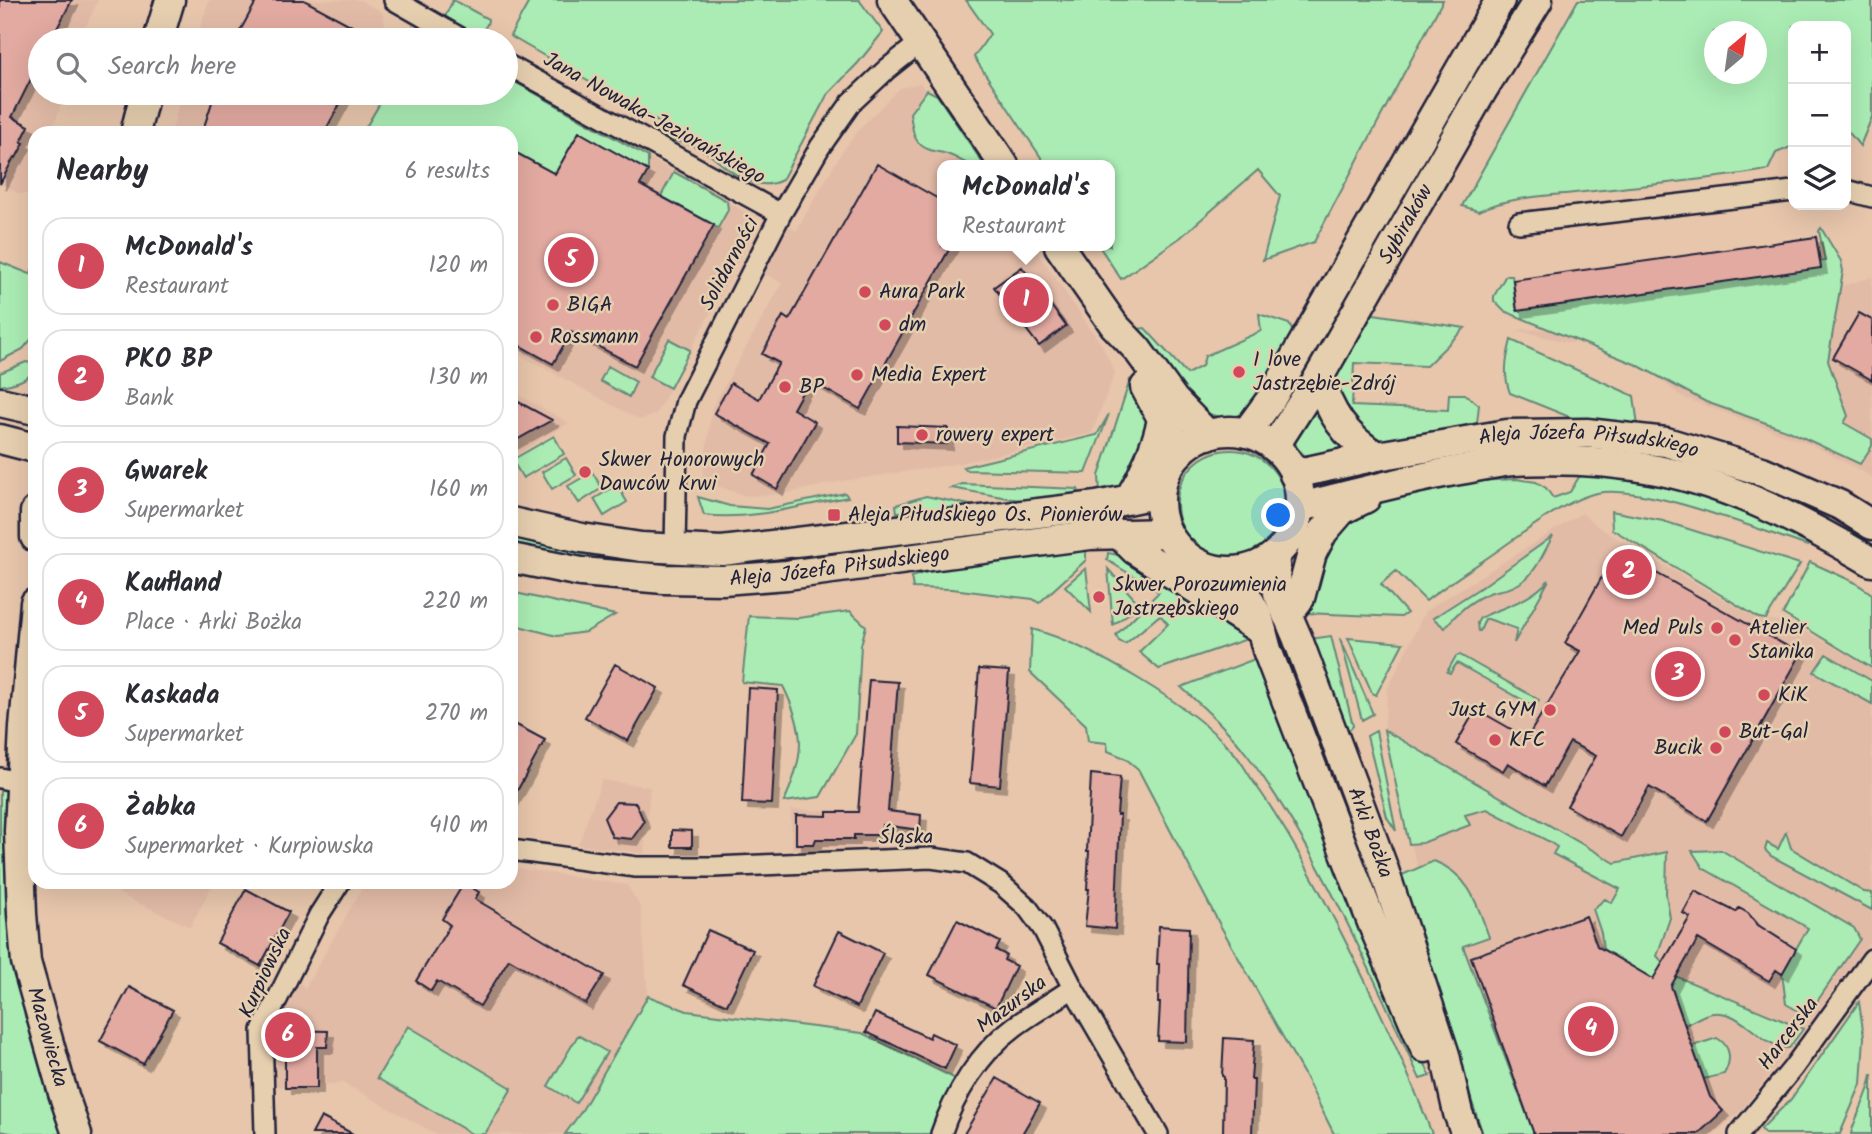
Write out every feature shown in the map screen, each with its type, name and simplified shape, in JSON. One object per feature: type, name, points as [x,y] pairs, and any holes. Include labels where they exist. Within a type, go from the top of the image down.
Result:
[{"type":"street","points":[[162,28],[170,0]]},
{"type":"street","points":[[394,0],[443,28]]},
{"type":"street","points":[[892,0],[1001,160]]},
{"type":"street","name":"Sybiraków","points":[[1246,433],[1271,399],[1500,0]]},
{"type":"street","name":"Sybiraków","points":[[1275,447],[1319,377],[1482,91],[1538,0]]},
{"type":"street","name":"Solidarności","points":[[675,550],[677,436],[686,401],[781,214],[820,147],[851,103],[921,42]]},
{"type":"street","name":"Jana Nowaka-Jeziorańskiego","points":[[518,71],[781,214]]},
{"type":"street","points":[[137,126],[142,105]]},
{"type":"street","points":[[1851,191],[1872,197]]},
{"type":"street","points":[[1519,223],[1788,192]]},
{"type":"street","points":[[1062,251],[1114,325],[1137,349],[1174,400],[1208,435]]},
{"type":"street","points":[[1114,325],[1130,361],[1180,452]]},
{"type":"street","points":[[1319,377],[1326,401],[1340,426],[1360,446],[1377,456]]},
{"type":"street","points":[[2,402],[28,391]]},
{"type":"street","points":[[2,402],[28,408]]},
{"type":"street","points":[[1129,499],[1152,454],[1163,417]]},
{"type":"street","points":[[1234,431],[1246,433],[1275,447],[1283,455],[1294,474],[1300,507],[1296,526],[1287,542],[1274,556],[1262,564],[1233,572],[1217,571],[1188,558],[1167,533],[1161,514],[1160,493],[1167,471],[1189,444],[1208,435],[1234,431]]},
{"type":"street","name":"Aleja Józefa Piłsudskiego","points":[[1294,474],[1377,456],[1507,434],[1587,433],[1634,437],[1701,451],[1762,471],[1840,505],[1872,525]]},
{"type":"street","points":[[0,439],[28,446]]},
{"type":"street","name":"Aleja Józefa Piłsudskiego","points":[[1300,507],[1414,479],[1512,461],[1589,462],[1655,469],[1684,476],[1743,497],[1825,534],[1872,562]]},
{"type":"street","points":[[1287,615],[1300,598],[1312,553],[1323,531],[1342,510],[1414,479]]},
{"type":"street","name":"Aleja Józefa Piłsudskiego","points":[[518,524],[582,538],[675,550],[722,551],[1097,506],[1160,493]]},
{"type":"street","name":"Aleja Józefa Piłsudskiego","points":[[518,559],[581,572],[664,579],[723,580],[788,575],[1090,535],[1167,533]]},
{"type":"street","points":[[1119,534],[1135,550],[1262,631]]},
{"type":"street","name":"Arki Bożka","points":[[1274,556],[1278,593],[1383,867],[1445,1055],[1462,1123]]},
{"type":"street","name":"Arki Bożka","points":[[1233,572],[1258,616],[1373,925],[1430,1060],[1462,1123]]},
{"type":"street","name":"Mazowiecka","points":[[28,681],[19,783],[26,962],[77,1134]]},
{"type":"street","name":"Śląska","points":[[518,851],[636,867],[714,867],[931,858],[967,863],[1001,884],[1027,907],[1043,929],[1073,988],[1158,1134]]},
{"type":"street","name":"Kurpiowska","points":[[265,1134],[261,1030],[319,915],[336,889]]},
{"type":"street","name":"Harcerska","points":[[1739,1134],[1793,1068],[1872,959]]},
{"type":"street","name":"Mazurska","points":[[941,1134],[957,1098],[985,1054],[1012,1028],[1073,988]]},
{"type":"shaded area","points":[[0,0],[98,0],[85,28],[28,28],[28,105],[60,105],[54,126],[28,126],[28,192],[20,194],[0,183]]},
{"type":"shaded area","points":[[209,0],[360,0],[382,12],[385,24],[382,28],[200,28]]},
{"type":"shaded area","points":[[920,83],[974,160],[937,160],[937,251],[1036,251],[1102,345],[1115,373],[1092,433],[956,464],[837,482],[785,494],[746,496],[702,481],[712,408],[782,283],[763,273],[789,226],[796,231],[840,155],[860,128],[900,88]]},
{"type":"shaded area","points":[[518,84],[751,215],[756,228],[656,414],[640,420],[518,354],[518,126],[366,126],[379,105],[518,105]]},
{"type":"shaded area","points":[[179,105],[339,105],[328,126],[173,126]]},
{"type":"shaded area","points":[[1872,277],[1872,477],[1814,446],[1682,397],[1640,363],[1588,340],[1570,343],[1516,330],[1798,299]]},
{"type":"shaded area","points":[[518,395],[569,423],[518,453]]},
{"type":"shaded area","points":[[1582,513],[1601,529],[1756,618],[1788,622],[1872,668],[1872,939],[1743,1109],[1714,1134],[1507,1134],[1442,946],[1409,838],[1384,730],[1388,688],[1425,611]]},
{"type":"shaded area","points":[[602,780],[650,787],[644,853],[578,845]]},
{"type":"shaded area","points":[[791,810],[884,810],[884,848],[792,849]]},
{"type":"shaded area","points":[[518,868],[627,885],[641,908],[648,996],[581,1112],[565,1134],[436,1134],[343,1083],[277,1086],[276,1033],[279,1017],[298,981],[305,988],[361,890],[518,889]]},
{"type":"shaded area","points":[[123,889],[210,889],[190,927],[119,894]]},
{"type":"green space","points":[[453,0],[488,19],[485,28],[460,28],[444,19]]},
{"type":"green space","points":[[530,0],[859,0],[883,32],[827,95],[782,180],[764,184],[746,180],[695,147],[658,139],[660,123],[518,41],[518,28],[514,28]]},
{"type":"green space","points":[[966,0],[1443,0],[1314,242],[1263,260],[1280,196],[1258,170],[1181,237],[1121,279],[1102,251],[1115,251],[1115,160],[1043,160],[974,57],[990,34]]},
{"type":"green space","points":[[1511,0],[1527,0],[1360,283],[1352,279]]},
{"type":"green space","points":[[1578,0],[1872,0],[1872,117],[1860,146],[1851,135],[1851,21],[1788,21],[1788,148],[1776,153],[1768,170],[1699,180],[1530,197],[1503,202],[1478,211],[1462,206]]},
{"type":"green space","points":[[518,84],[648,157],[648,171],[579,132],[557,170],[552,173],[518,154],[518,126],[367,126],[379,105],[518,105]]},
{"type":"green space","points":[[927,90],[937,95],[981,160],[960,160],[924,147],[913,131],[910,113]]},
{"type":"green space","points":[[674,172],[727,201],[728,210],[718,228],[661,196]]},
{"type":"green space","points":[[1821,228],[1841,261],[1843,271],[1828,361],[1848,416],[1844,423],[1872,439],[1872,446],[1860,464],[1789,431],[1706,402],[1637,365],[1504,311],[1494,301],[1506,275],[1512,275],[1516,307],[1825,261],[1819,231]]},
{"type":"green space","points":[[0,262],[28,273],[28,343],[23,349],[0,361]]},
{"type":"green space","points":[[1367,313],[1465,328],[1426,366],[1354,363],[1352,406],[1448,410],[1449,394],[1465,394],[1479,405],[1477,423],[1384,443],[1355,430],[1334,381],[1339,363]]},
{"type":"green space","points":[[1259,314],[1289,324],[1294,334],[1249,408],[1239,415],[1226,418],[1207,413],[1195,406],[1132,330],[1145,328],[1187,374],[1202,366],[1205,356],[1261,331]]},
{"type":"green space","points":[[669,339],[690,350],[670,388],[649,377]]},
{"type":"green space","points":[[1511,340],[1634,396],[1638,426],[1572,418],[1510,393],[1506,367]]},
{"type":"green space","points":[[28,362],[28,376],[19,382],[0,386],[0,373]]},
{"type":"green space","points":[[608,366],[636,382],[629,397],[600,381]]},
{"type":"green space","points":[[1130,380],[1144,399],[1150,415],[1138,468],[1120,487],[1100,495],[1099,476]]},
{"type":"green space","points":[[1314,393],[1354,450],[1318,460],[1304,455],[1297,448],[1294,439]]},
{"type":"green space","points":[[1109,414],[1086,473],[967,470],[963,467],[1097,435]]},
{"type":"green space","points":[[554,436],[564,454],[523,478],[518,470],[518,457]]},
{"type":"green space","points":[[1231,450],[1252,454],[1269,466],[1281,483],[1285,504],[1281,525],[1269,542],[1252,554],[1231,558],[1210,554],[1193,542],[1181,525],[1177,504],[1181,483],[1193,466],[1210,454]]},
{"type":"green space","points":[[566,458],[576,475],[552,489],[542,472]]},
{"type":"green space","points":[[592,472],[602,488],[579,503],[568,486]]},
{"type":"green space","points":[[1587,473],[1646,479],[1689,489],[1772,522],[1811,543],[1808,546],[1702,510],[1643,495],[1597,493],[1585,496],[1547,516],[1426,601],[1396,571],[1381,584],[1407,613],[1401,617],[1305,613],[1312,570],[1357,508],[1433,483],[1516,479],[1536,482],[1546,488],[1553,498],[1570,492],[1579,477]]},
{"type":"green space","points":[[962,484],[1078,489],[1080,496],[1025,501],[951,488]]},
{"type":"green space","points":[[617,485],[627,502],[604,516],[594,499]]},
{"type":"green space","points":[[845,493],[848,497],[740,516],[704,515],[698,497],[730,506],[767,509]]},
{"type":"green space","points":[[926,496],[975,506],[975,510],[897,512],[896,505]]},
{"type":"green space","points":[[1611,511],[1663,521],[1800,564],[1766,619],[1759,618],[1612,529]]},
{"type":"green space","points":[[1081,518],[1082,529],[729,569],[726,560]]},
{"type":"green space","points":[[518,534],[717,561],[716,572],[668,572],[518,550]]},
{"type":"green space","points":[[1553,536],[1536,566],[1523,581],[1478,598],[1460,611],[1445,628],[1433,618],[1486,584]]},
{"type":"green space","points":[[1086,548],[1086,560],[1039,603],[1033,599],[952,589],[913,588],[911,577],[952,564]]},
{"type":"green space","points":[[1108,553],[1141,564],[1161,575],[1220,615],[1247,639],[1159,669],[1139,652],[1168,624],[1160,615],[1125,644],[1119,641],[1116,635],[1159,592],[1107,560]]},
{"type":"green space","points":[[1810,562],[1854,582],[1872,594],[1872,668],[1783,614]]},
{"type":"green space","points":[[1086,568],[1091,612],[1065,586]]},
{"type":"green space","points":[[1108,569],[1140,605],[1113,625]]},
{"type":"green space","points":[[1549,580],[1514,643],[1517,629],[1488,619],[1485,619],[1478,631],[1477,623],[1480,618],[1524,599]]},
{"type":"green space","points":[[518,594],[615,615],[586,632],[557,636],[518,626]]},
{"type":"green space","points":[[850,611],[866,626],[861,645],[856,734],[820,797],[784,802],[799,757],[799,731],[783,686],[742,682],[749,616],[798,618]]},
{"type":"green space","points":[[1032,629],[1083,649],[1140,680],[1194,716],[1237,757],[1288,835],[1334,918],[1393,1040],[1432,1134],[1334,1134],[1138,769],[1125,758],[1108,751],[1107,743],[1088,741],[1086,725],[1030,672]]},
{"type":"green space","points":[[1331,636],[1353,726],[1346,734],[1310,639]]},
{"type":"green space","points":[[1340,638],[1373,714],[1362,720]]},
{"type":"green space","points":[[1348,638],[1403,643],[1376,695],[1372,693]]},
{"type":"green space","points":[[1288,645],[1430,1036],[1279,650]]},
{"type":"green space","points":[[1826,654],[1872,681],[1872,704],[1814,672]]},
{"type":"green space","points":[[1460,655],[1539,700],[1535,707],[1457,663],[1450,673],[1447,672],[1456,656]]},
{"type":"green space","points":[[1260,657],[1430,1076],[1420,1079],[1321,872],[1274,794],[1233,737],[1181,687]]},
{"type":"green space","points":[[1384,730],[1615,863],[1667,852],[1666,894],[1670,918],[1657,956],[1675,976],[1803,1029],[1789,1048],[1767,1041],[1738,1019],[1728,1015],[1705,1015],[1685,1025],[1673,991],[1603,949],[1593,909],[1605,899],[1612,903],[1620,889],[1553,854],[1557,847],[1548,841],[1487,809],[1465,815],[1470,825],[1422,843],[1409,844]]},
{"type":"green space","points":[[1376,731],[1396,831],[1387,817],[1367,736]]},
{"type":"green space","points":[[0,778],[22,784],[22,914],[77,1134],[15,1134],[0,1131]]},
{"type":"green space","points":[[1786,832],[1791,848],[1864,892],[1872,893],[1872,910],[1771,856],[1765,850],[1767,843],[1778,849]]},
{"type":"green space","points":[[1721,850],[1854,928],[1860,939],[1807,1016],[1786,1004],[1782,973],[1808,928],[1703,868],[1692,851]]},
{"type":"green space","points":[[1434,861],[1464,882],[1489,937],[1463,946],[1534,1134],[1483,1134],[1398,886],[1402,875]]},
{"type":"green space","points":[[648,996],[687,1011],[862,1033],[958,1080],[934,1134],[565,1134],[581,1112]]},
{"type":"green space","points":[[1859,1002],[1864,1037],[1861,1084],[1840,1134],[1765,1134],[1761,1129],[1791,1099]]},
{"type":"green space","points":[[408,1026],[512,1088],[485,1134],[472,1134],[377,1078]]},
{"type":"green space","points":[[578,1035],[607,1052],[576,1103],[548,1086]]},
{"type":"green space","points":[[1717,1038],[1727,1049],[1728,1064],[1724,1074],[1704,1079],[1692,1046]]},
{"type":"green space","points":[[1872,1074],[1872,1134],[1851,1134],[1869,1089]]},
{"type":"building","points":[[0,0],[72,0],[57,28],[28,28],[28,85],[12,117],[29,126],[21,142],[24,143],[0,184]]},
{"type":"building","points":[[257,0],[304,0],[356,28],[242,28]]},
{"type":"building","points":[[211,105],[339,105],[328,126],[204,126]]},
{"type":"building","points":[[579,132],[648,171],[640,185],[714,225],[635,366],[571,332],[553,364],[518,345],[518,154],[555,174]]},
{"type":"building","name":"Aura Park","points":[[877,164],[937,198],[937,251],[948,251],[860,409],[809,380],[793,409],[815,422],[777,489],[753,475],[770,444],[714,413],[731,383],[759,399],[779,363],[762,354],[783,316],[789,320]]},
{"type":"building","points":[[1816,237],[1821,268],[1517,311],[1513,280]]},
{"type":"building","points":[[1022,267],[1066,326],[1039,346],[994,287]]},
{"type":"building","points":[[1859,313],[1872,320],[1872,380],[1833,358]]},
{"type":"building","points":[[518,402],[552,420],[518,439]]},
{"type":"building","name":"rowery expert","points":[[897,426],[948,428],[947,444],[897,442]]},
{"type":"building","points":[[1624,555],[1801,654],[1707,821],[1649,787],[1621,837],[1567,806],[1596,756],[1570,742],[1545,786],[1508,763],[1503,771],[1456,744],[1476,709],[1527,738],[1580,651],[1565,643],[1608,566],[1616,570]]},
{"type":"building","points":[[615,664],[658,688],[628,741],[585,717]]},
{"type":"building","points":[[979,669],[1009,671],[1000,786],[970,783]]},
{"type":"building","points":[[869,680],[898,682],[888,811],[921,815],[920,830],[882,825],[882,835],[854,835],[854,839],[816,839],[814,844],[796,844],[796,815],[827,816],[827,812],[858,812]]},
{"type":"building","points":[[748,688],[778,690],[772,804],[742,803]]},
{"type":"building","points":[[518,726],[545,740],[518,789]]},
{"type":"building","points":[[1091,774],[1120,777],[1115,929],[1085,926],[1089,889],[1087,851]]},
{"type":"building","points":[[616,802],[636,803],[644,822],[632,839],[612,837],[604,818]]},
{"type":"building","points":[[672,830],[692,831],[692,847],[672,847]]},
{"type":"building","points":[[246,889],[289,912],[260,966],[217,943]]},
{"type":"building","points":[[460,889],[474,889],[479,892],[475,899],[604,975],[586,1004],[509,959],[480,1006],[437,981],[431,991],[416,981],[450,925],[442,919]]},
{"type":"building","points":[[1695,891],[1736,912],[1739,908],[1748,913],[1758,925],[1796,949],[1782,974],[1776,970],[1769,981],[1698,939],[1671,986],[1710,1097],[1723,1111],[1698,1134],[1534,1134],[1471,957],[1586,916],[1597,946],[1653,979],[1690,917],[1683,913]]},
{"type":"building","points":[[957,920],[1000,942],[996,950],[1006,955],[1004,960],[1016,966],[996,1008],[929,975]]},
{"type":"building","points":[[1159,926],[1189,928],[1187,1042],[1158,1041]]},
{"type":"building","points":[[708,930],[753,950],[727,1005],[683,985]]},
{"type":"building","points":[[839,931],[883,953],[857,1007],[813,986]]},
{"type":"building","points":[[129,987],[173,1010],[143,1064],[100,1041]]},
{"type":"building","points":[[875,1013],[929,1038],[931,1033],[956,1045],[945,1069],[866,1032]]},
{"type":"building","points":[[285,1030],[328,1031],[327,1047],[317,1047],[317,1088],[285,1088]]},
{"type":"building","points":[[1224,1038],[1254,1040],[1251,1079],[1254,1079],[1252,1134],[1223,1134]]},
{"type":"building","points":[[997,1078],[1040,1103],[1022,1134],[964,1134]]},
{"type":"building","points":[[321,1117],[353,1134],[312,1134]]},
{"type":"place","name":"Kaskada","points":[[571,260]]},
{"type":"place","name":"Aura Park","points":[[865,292]]},
{"type":"place","name":"McDonald's","points":[[1026,300]]},
{"type":"place","name":"BIGA","points":[[553,305]]},
{"type":"place","name":"dm","points":[[885,325]]},
{"type":"place","name":"Rossmann","points":[[536,337]]},
{"type":"place","name":"I love Jastrzębie-Zdrój","points":[[1239,372]]},
{"type":"place","name":"Media Expert","points":[[857,375]]},
{"type":"place","name":"BP","points":[[785,387]]},
{"type":"place","name":"rowery expert","points":[[922,435]]},
{"type":"place","name":"Skwer Honorowych Dawców Krwi","points":[[585,472]]},
{"type":"place","name":"Aleja Piłudskiego Os. Pionierów","points":[[834,515]]},
{"type":"place","name":"PKO BP","points":[[1629,572]]},
{"type":"place","name":"Skwer Porozumienia Jastrzębskiego","points":[[1099,597]]},
{"type":"place","name":"Med Puls","points":[[1717,628]]},
{"type":"place","name":"Atelier Stanika","points":[[1735,640]]},
{"type":"place","name":"Gwarek","points":[[1678,674]]},
{"type":"place","name":"KiK","points":[[1764,695]]},
{"type":"place","name":"Just GYM","points":[[1550,710]]},
{"type":"place","name":"But-Gal","points":[[1725,732]]},
{"type":"place","name":"KFC","points":[[1495,740]]},
{"type":"place","name":"Bucik","points":[[1716,748]]},
{"type":"place","name":"Kaufland","points":[[1591,1029]]},
{"type":"place","name":"Żabka","points":[[288,1035]]}]
